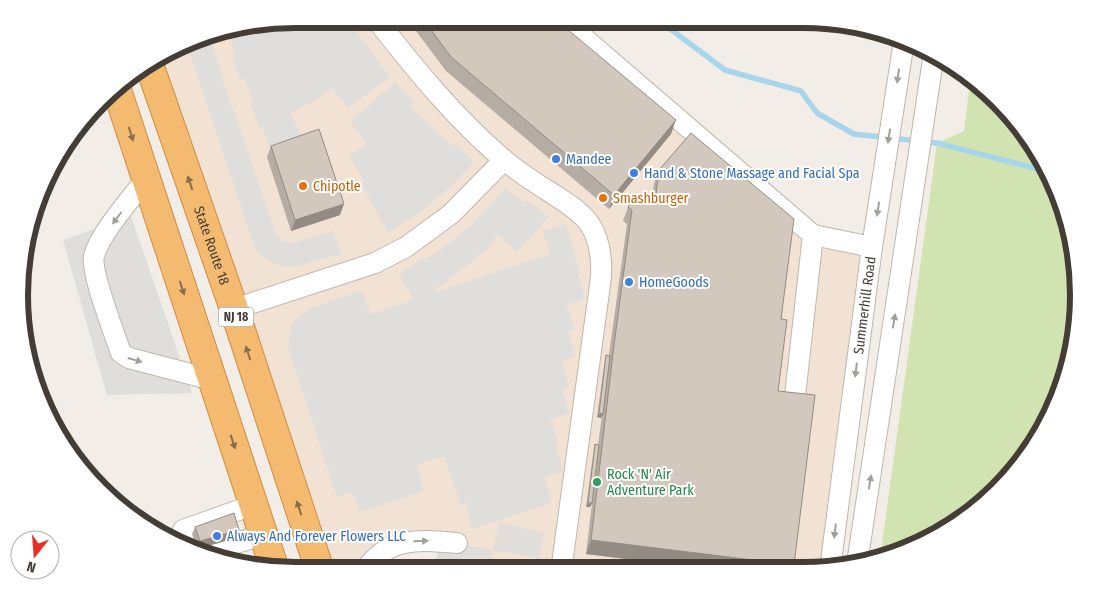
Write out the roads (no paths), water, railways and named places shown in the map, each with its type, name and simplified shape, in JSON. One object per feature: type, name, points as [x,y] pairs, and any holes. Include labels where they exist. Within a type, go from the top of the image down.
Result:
[{"type":"highway","points":[[166,60],[172,82],[176,144]]},
{"type":"highway","name":"State Route 18","points":[[151,70],[234,309],[317,562]]},
{"type":"highway","points":[[118,95],[272,561]]},
{"type":"street","points":[[383,28],[430,87],[504,160],[577,210],[588,222],[597,239],[600,248],[601,277],[577,466],[562,562]]},
{"type":"street","points":[[572,28],[812,236],[872,247]]},
{"type":"street","name":"Summerhill Road","points":[[831,561],[872,247],[903,48]]},
{"type":"street","points":[[858,556],[933,61]]},
{"type":"street","points":[[234,309],[375,263],[406,247],[451,214],[504,160]]},
{"type":"street","points":[[146,179],[99,244],[93,258],[94,272],[121,353],[129,358],[212,380]]},
{"type":"street","points":[[795,396],[812,236]]},
{"type":"street","points":[[186,539],[183,530],[253,505]]},
{"type":"street","points":[[214,550],[263,535]]},
{"type":"street","points":[[372,562],[377,556],[391,547],[408,542],[424,540],[457,543]]},
{"type":"waterway","points":[[669,28],[725,70],[801,91],[817,113],[854,134],[937,143],[1038,169]]},
{"type":"place","name":"Mandee","points":[[556,159]]},
{"type":"place","name":"Hand & Stone Massage and Facial Spa","points":[[634,173]]},
{"type":"place","name":"Chipotle","points":[[303,186]]},
{"type":"place","name":"Smashburger","points":[[603,198]]},
{"type":"place","name":"HomeGoods","points":[[629,282]]},
{"type":"place","name":"Rock 'N' Air Adventure Park","points":[[597,482]]},
{"type":"place","name":"Always And Forever Flowers LLC","points":[[217,536]]}]
